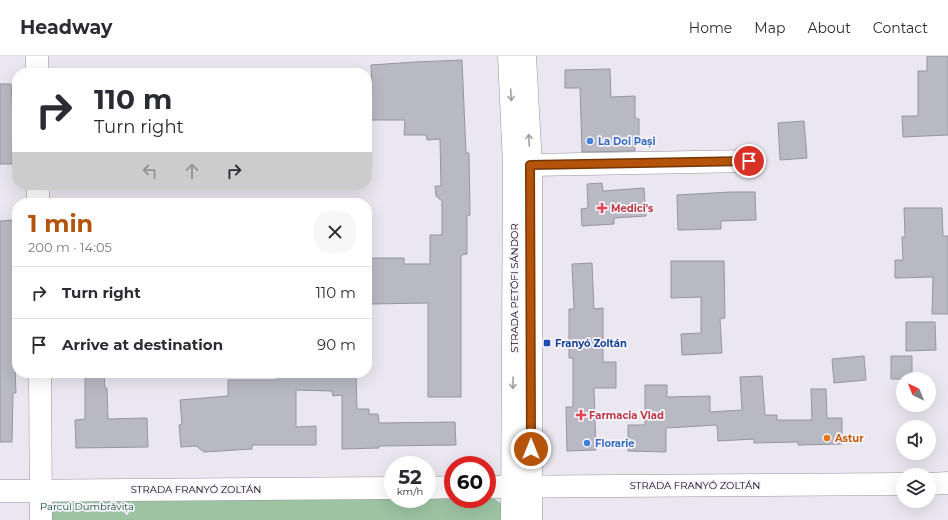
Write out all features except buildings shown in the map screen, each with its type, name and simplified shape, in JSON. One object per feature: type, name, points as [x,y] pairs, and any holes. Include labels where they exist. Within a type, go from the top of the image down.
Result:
[{"type":"street","points":[[37,56],[37,68]]},
{"type":"street","name":"STRADA PETŐFI SÁNDOR","points":[[509,56],[514,166],[521,487],[531,520]]},
{"type":"street","name":"STRADA PETŐFI SÁNDOR","points":[[512,520],[521,487],[530,165],[525,56]]},
{"type":"street","points":[[530,165],[749,161]]},
{"type":"street","points":[[40,378],[41,520]]},
{"type":"street","name":"STRADA FRANYÓ ZOLTÁN","points":[[496,487],[896,484]]},
{"type":"street","points":[[936,484],[948,484]]},
{"type":"street","name":"STRADA FRANYÓ ZOLTÁN","points":[[0,491],[384,488]]},
{"type":"green space","name":"Parcul Dumbrăvița","points":[[41,491],[384,499],[384,508],[436,508],[436,495],[444,496],[444,508],[496,508],[496,500],[504,507],[506,515],[506,520],[41,520]]},
{"type":"place","name":"La Doi Pași","points":[[590,141]]},
{"type":"place","name":"Medici's","points":[[602,208]]},
{"type":"place","name":"Franyó Zoltán","points":[[547,343]]},
{"type":"place","name":"Farmacia Vlad","points":[[581,415]]},
{"type":"place","name":"Astur","points":[[827,438]]},
{"type":"place","name":"Florarie","points":[[587,443]]},
{"type":"route","points":[[531,449],[530,165],[749,161]]}]
